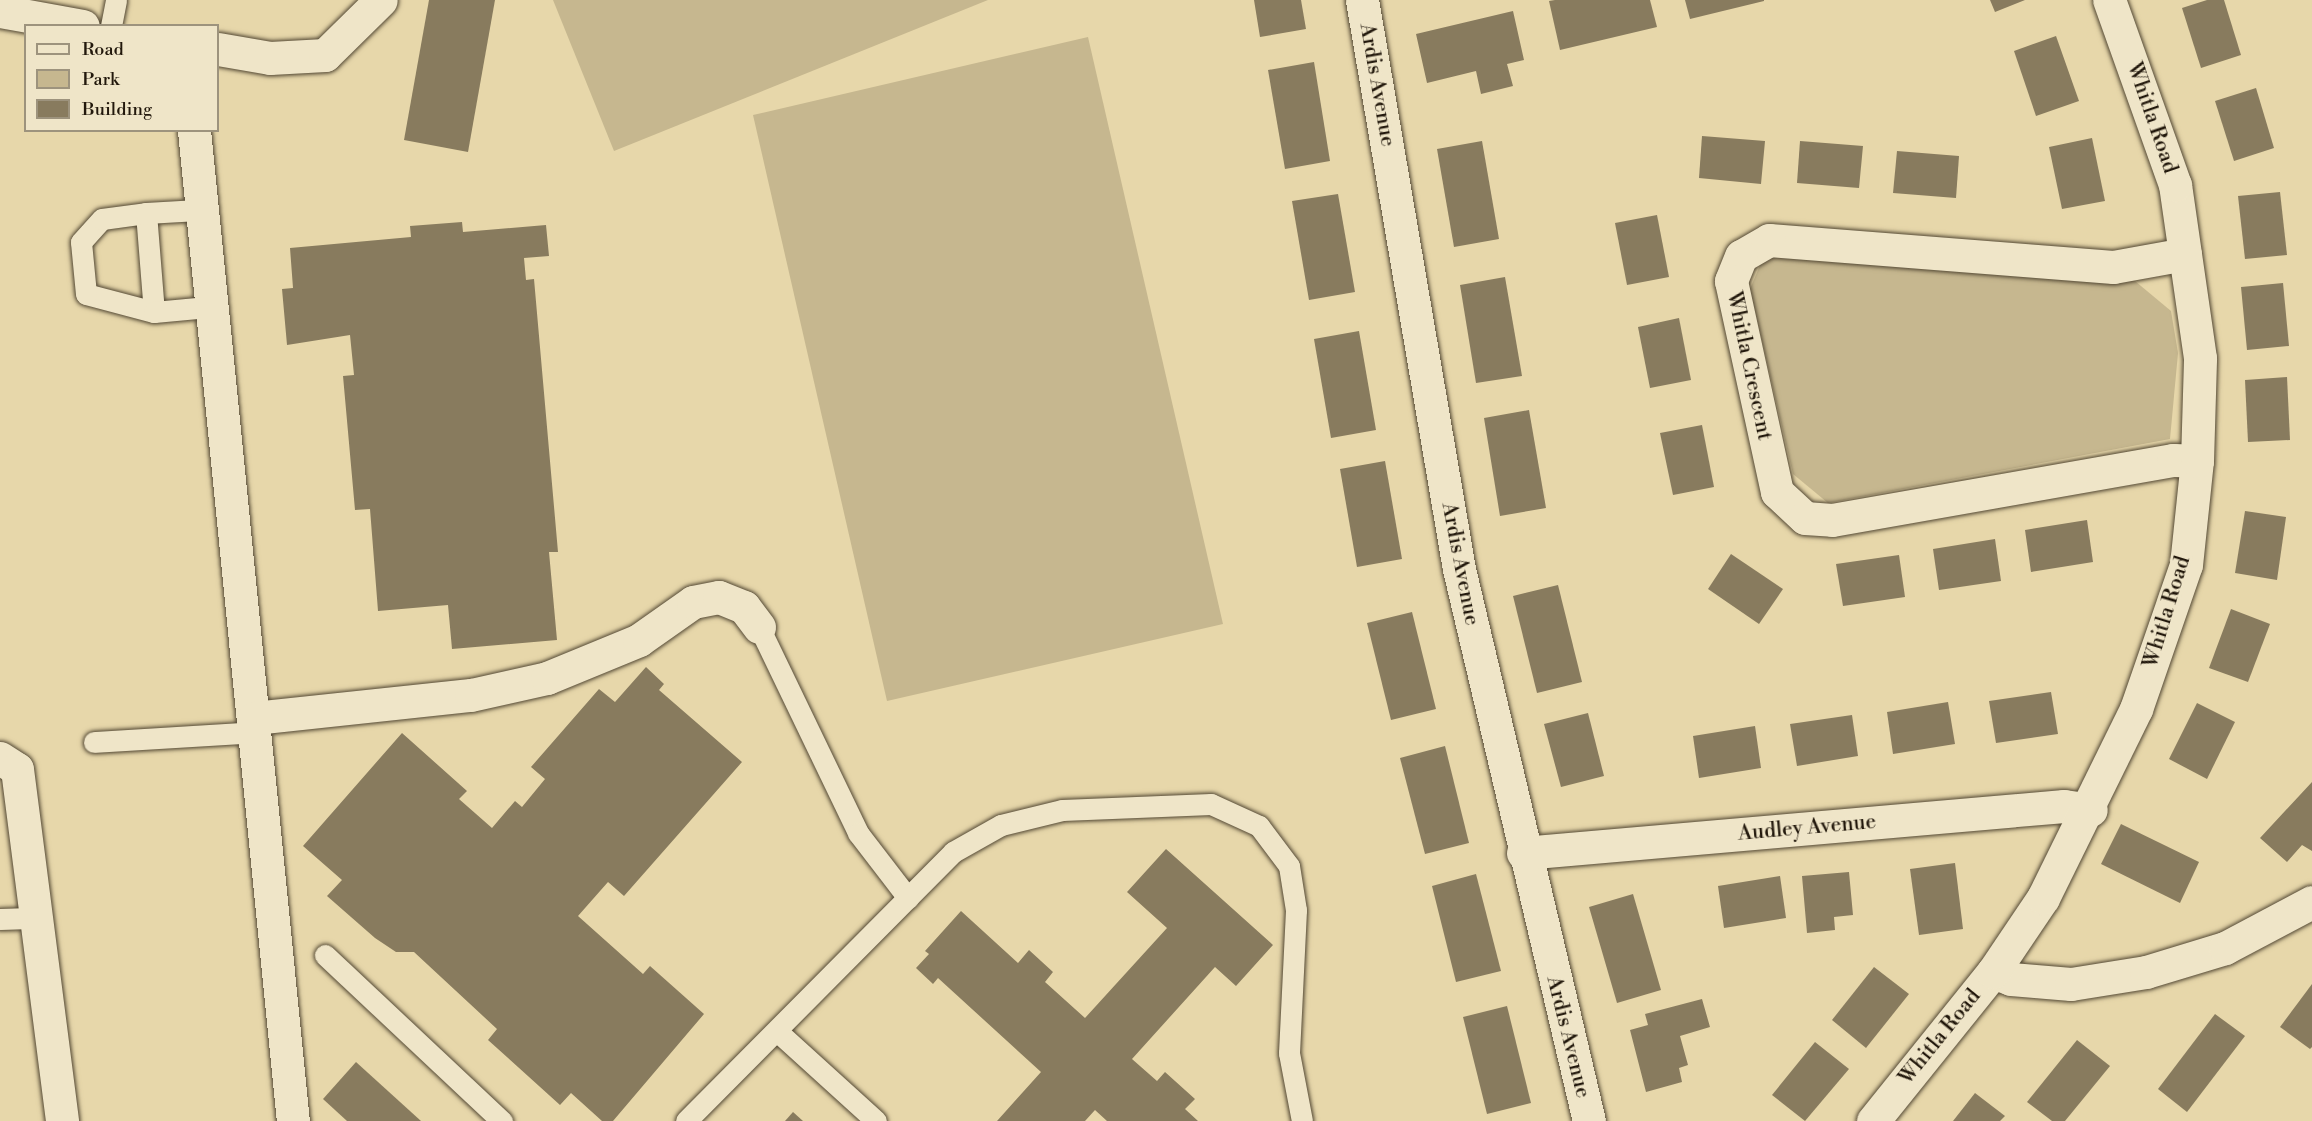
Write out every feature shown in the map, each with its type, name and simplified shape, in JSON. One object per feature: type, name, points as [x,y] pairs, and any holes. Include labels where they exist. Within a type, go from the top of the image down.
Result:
[{"type":"street","points":[[219,49],[270,58],[325,55],[381,0]]},
{"type":"street","name":"Ardis Avenue","points":[[1362,0],[1460,569],[1523,853],[1589,1121]]},
{"type":"street","name":"Whitla Road","points":[[1873,1121],[1993,972],[2043,898],[2091,810],[2136,709],[2186,565],[2197,461],[2200,358],[2175,185],[2109,0]]},
{"type":"street","points":[[12,8],[75,24]]},
{"type":"street","points":[[194,132],[198,210],[255,725],[293,1121]]},
{"type":"street","name":"Whitla Crescent","points":[[2185,254],[2113,267],[1769,240],[1741,256],[1731,281],[1777,492],[1805,518],[1832,520],[2173,460],[2197,461]]},
{"type":"street","points":[[255,725],[471,695],[547,678],[639,640],[693,602],[720,597],[744,607],[759,627]]},
{"type":"street","points":[[0,758],[17,769],[38,918],[62,1121]]},
{"type":"street","name":"Audley Avenue","points":[[1523,853],[2064,806],[2091,810]]},
{"type":"street","points":[[1993,972],[2011,979],[2071,984],[2146,972],[2224,948],[2312,902]]},
{"type":"lane","points":[[111,24],[116,0]]},
{"type":"lane","points":[[198,210],[146,213],[102,219],[81,242],[86,294],[154,312],[208,307]]},
{"type":"lane","points":[[146,213],[154,312]]},
{"type":"lane","points":[[759,627],[858,833],[908,898]]},
{"type":"lane","points":[[94,742],[255,725]]},
{"type":"lane","points":[[686,1121],[778,1032],[953,852],[1001,825],[1062,810],[1211,804],[1259,826],[1289,866],[1296,910],[1288,1053],[1302,1121]]},
{"type":"lane","points":[[0,920],[38,918]]},
{"type":"lane","points":[[325,955],[502,1121]]},
{"type":"lane","points":[[778,1032],[876,1121]]},
{"type":"green space","points":[[553,0],[988,0],[614,151]]},
{"type":"green space","points":[[1088,37],[1223,624],[887,701],[753,115]]},
{"type":"green space","points":[[1783,251],[2129,276],[2171,311],[2178,353],[2170,439],[1828,503],[1793,474],[1750,289],[1763,258]]},
{"type":"building","points":[[429,0],[495,0],[468,152],[404,140]]},
{"type":"building","points":[[1254,0],[1301,0],[1306,29],[1260,37]]},
{"type":"building","points":[[1650,0],[1657,27],[1560,50],[1549,1]]},
{"type":"building","points":[[1685,0],[1764,0],[1764,1],[1690,19]]},
{"type":"building","points":[[1990,0],[2025,0],[1995,12]]},
{"type":"building","points":[[2207,0],[2224,0],[2241,55],[2201,68],[2182,8]]},
{"type":"building","points":[[1513,11],[1524,60],[1507,64],[1513,86],[1481,94],[1476,71],[1427,83],[1416,34]]},
{"type":"building","points":[[2056,36],[2079,101],[2036,116],[2014,51]]},
{"type":"building","points":[[1314,62],[1330,161],[1285,169],[1268,70]]},
{"type":"building","points":[[2256,88],[2274,148],[2234,161],[2215,101]]},
{"type":"building","points":[[1702,136],[1765,141],[1761,184],[1699,178]]},
{"type":"building","points":[[2092,138],[2105,201],[2062,209],[2049,147]]},
{"type":"building","points":[[1482,141],[1499,239],[1454,247],[1437,149]]},
{"type":"building","points":[[1800,141],[1863,146],[1859,188],[1797,183]]},
{"type":"building","points":[[1897,151],[1959,156],[1956,198],[1893,193]]},
{"type":"building","points":[[2280,192],[2287,255],[2245,259],[2238,196]]},
{"type":"building","points":[[1338,194],[1355,292],[1309,300],[1292,201]]},
{"type":"building","points":[[1657,215],[1669,277],[1627,285],[1615,223]]},
{"type":"building","points":[[462,222],[463,232],[546,225],[549,256],[524,258],[526,280],[534,279],[558,552],[549,552],[557,640],[452,649],[448,605],[378,611],[370,509],[355,510],[343,376],[354,375],[350,335],[287,345],[282,289],[293,288],[290,248],[411,237],[410,226]]},
{"type":"building","points":[[1505,277],[1522,376],[1476,383],[1460,285]]},
{"type":"building","points":[[2283,283],[2289,346],[2247,350],[2241,287]]},
{"type":"building","points":[[1679,318],[1691,380],[1650,388],[1638,327]]},
{"type":"building","points":[[1359,331],[1376,430],[1331,438],[1314,339]]},
{"type":"building","points":[[2287,377],[2290,440],[2248,442],[2245,380]]},
{"type":"building","points":[[1529,410],[1546,508],[1500,516],[1484,418]]},
{"type":"building","points":[[1702,425],[1714,487],[1673,495],[1660,433]]},
{"type":"building","points":[[1385,461],[1402,559],[1357,567],[1340,469]]},
{"type":"building","points":[[2245,511],[2286,517],[2277,580],[2235,573]]},
{"type":"building","points":[[2087,520],[2093,562],[2031,572],[2025,530]]},
{"type":"building","points":[[1995,539],[2001,581],[1939,590],[1933,549]]},
{"type":"building","points":[[1731,554],[1783,589],[1759,624],[1708,589]]},
{"type":"building","points":[[1899,555],[1905,597],[1843,606],[1836,564]]},
{"type":"building","points":[[1558,585],[1582,682],[1537,693],[1513,596]]},
{"type":"building","points":[[2231,609],[2270,624],[2248,682],[2209,668]]},
{"type":"building","points":[[1412,612],[1436,709],[1391,720],[1367,623]]},
{"type":"building","points":[[646,667],[664,684],[659,690],[742,762],[624,896],[608,882],[578,916],[643,974],[650,966],[704,1014],[613,1121],[602,1121],[571,1093],[560,1105],[488,1040],[497,1029],[414,952],[396,952],[375,938],[327,896],[342,880],[303,846],[402,733],[467,791],[459,799],[492,828],[515,801],[522,807],[545,779],[531,767],[599,689],[615,702]]},
{"type":"building","points":[[2051,692],[2058,734],[1996,743],[1989,701]]},
{"type":"building","points":[[1948,702],[1955,744],[1893,754],[1887,712]]},
{"type":"building","points":[[2197,703],[2235,722],[2207,779],[2169,759]]},
{"type":"building","points":[[1588,713],[1604,776],[1561,787],[1544,724]]},
{"type":"building","points":[[1852,715],[1858,756],[1797,766],[1790,724]]},
{"type":"building","points":[[1755,726],[1761,768],[1699,778],[1693,736]]},
{"type":"building","points":[[1445,746],[1469,843],[1425,854],[1400,758]]},
{"type":"building","points":[[2312,782],[2312,851],[2302,845],[2287,862],[2260,838]]},
{"type":"building","points":[[2121,824],[2199,862],[2180,903],[2101,864]]},
{"type":"building","points":[[1166,849],[1273,945],[1236,986],[1215,967],[1132,1059],[1157,1081],[1165,1072],[1195,1099],[1185,1109],[1198,1121],[1107,1121],[1095,1110],[1085,1121],[997,1121],[1041,1072],[938,978],[933,984],[916,968],[929,954],[925,951],[961,911],[1018,963],[1029,950],[1053,972],[1045,982],[1085,1018],[1167,928],[1127,892]]},
{"type":"building","points":[[1955,863],[1963,929],[1919,935],[1910,869]]},
{"type":"building","points":[[1849,872],[1853,915],[1834,917],[1835,930],[1807,933],[1802,876]]},
{"type":"building","points":[[1476,874],[1501,971],[1456,982],[1432,886]]},
{"type":"building","points":[[1780,876],[1786,918],[1724,928],[1718,886]]},
{"type":"building","points":[[1633,894],[1661,990],[1617,1003],[1589,907]]},
{"type":"building","points":[[1874,967],[1909,994],[1866,1048],[1832,1020]]},
{"type":"building","points":[[2312,984],[2312,1047],[2310,1049],[2280,1027]]},
{"type":"building","points":[[1702,999],[1710,1027],[1680,1036],[1688,1065],[1679,1068],[1682,1082],[1646,1092],[1630,1030],[1648,1025],[1645,1014]]},
{"type":"building","points":[[1507,1006],[1531,1103],[1487,1114],[1463,1017]]},
{"type":"building","points":[[2215,1014],[2245,1036],[2187,1112],[2158,1089]]},
{"type":"building","points":[[2077,1040],[2110,1066],[2065,1121],[2052,1121],[2027,1102]]},
{"type":"building","points":[[1815,1042],[1849,1069],[1805,1121],[1772,1095]]},
{"type":"building","points":[[356,1062],[421,1121],[347,1121],[323,1099]]},
{"type":"building","points":[[1975,1093],[2005,1116],[2000,1121],[1953,1121]]},
{"type":"building","points":[[793,1112],[803,1121],[785,1121]]}]
